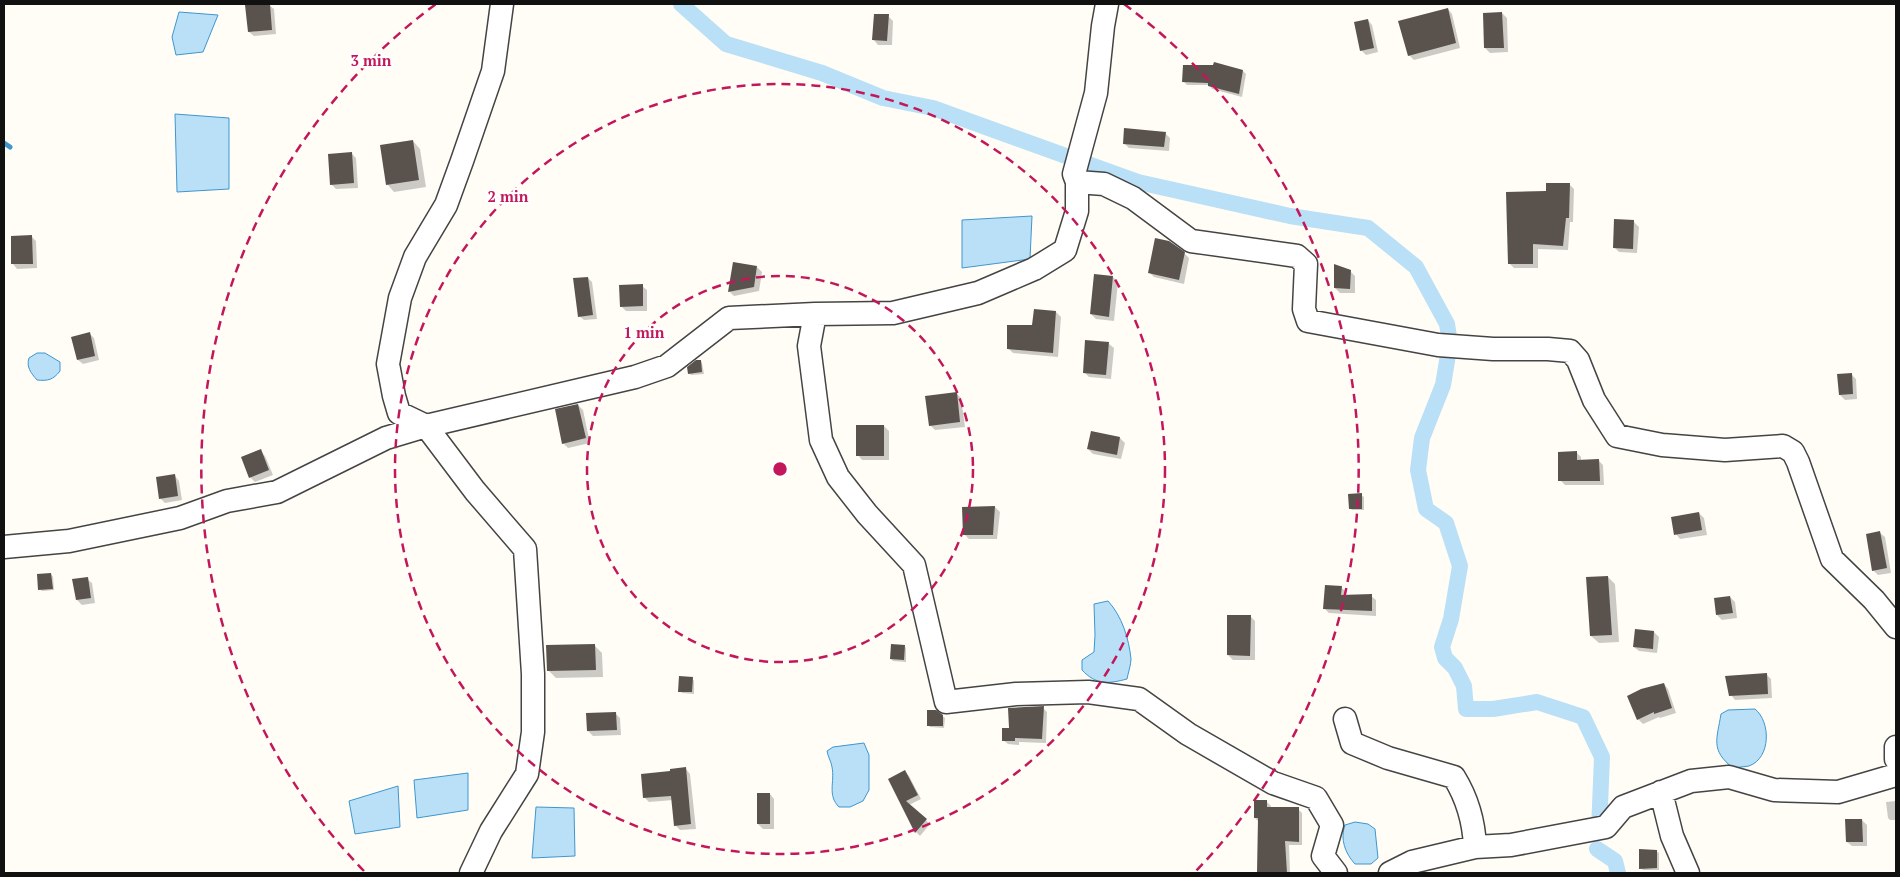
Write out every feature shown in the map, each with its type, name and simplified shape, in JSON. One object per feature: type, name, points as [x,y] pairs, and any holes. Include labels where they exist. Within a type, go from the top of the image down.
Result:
[{"type":"street","points":[[471,873],[491,831],[527,774],[533,732],[533,674],[525,549],[475,491],[426,426],[399,413],[388,364],[400,298],[415,257],[446,205],[493,71],[502,4]]},
{"type":"street","points":[[4,547],[69,541],[180,518],[227,501],[277,492],[386,438],[426,426],[608,384],[667,366],[729,318],[893,313],[978,293],[1034,269],[1064,250],[1077,211],[1077,182],[1074,174],[1096,93],[1107,4]]},
{"type":"street","points":[[1077,182],[1104,184],[1133,198],[1191,241],[1297,256],[1306,264],[1304,309],[1308,320],[1438,344],[1493,349],[1548,349],[1570,352],[1578,360],[1594,400],[1617,436],[1662,445],[1716,449],[1784,446],[1793,452],[1798,462],[1832,559],[1874,600],[1896,627]]},
{"type":"street","points":[[815,314],[809,346],[821,440],[838,477],[867,514],[914,565],[946,702],[1016,694],[1088,692],[1140,699],[1188,734],[1273,783],[1316,798],[1332,825],[1323,856],[1336,873]]},
{"type":"street","points":[[1345,719],[1352,743],[1388,758],[1454,776],[1463,792],[1474,829],[1475,847]]},
{"type":"street","points":[[1896,747],[1896,760]]},
{"type":"street","points":[[1390,873],[1412,862],[1475,847],[1511,845],[1606,827],[1623,807],[1690,781],[1729,777],[1774,790],[1838,792],[1896,775]]},
{"type":"street","points":[[1661,792],[1672,836],[1688,873]]},
{"type":"water","points":[[179,12],[218,15],[203,52],[176,55],[172,37]]},
{"type":"water","points":[[175,114],[229,118],[229,189],[177,192]]},
{"type":"water","points":[[1032,216],[1030,259],[962,268],[962,220]]},
{"type":"water","points":[[37,353],[45,353],[60,362],[60,371],[53,378],[37,380],[31,372],[28,364],[29,358]]},
{"type":"water","points":[[1108,601],[1124,628],[1131,659],[1127,679],[1114,682],[1097,681],[1082,670],[1082,660],[1094,652],[1094,604]]},
{"type":"water","points":[[1755,709],[1764,722],[1766,731],[1765,748],[1756,762],[1749,766],[1733,768],[1726,762],[1718,750],[1717,737],[1721,714],[1728,710]]},
{"type":"water","points":[[864,743],[869,755],[869,790],[863,801],[850,807],[839,807],[833,798],[833,773],[827,751],[833,747]]},
{"type":"water","points":[[468,773],[468,810],[417,818],[414,780]]},
{"type":"water","points":[[398,786],[400,827],[355,834],[349,801]]},
{"type":"water","points":[[536,807],[574,808],[575,856],[532,858]]},
{"type":"water","points":[[1355,822],[1368,824],[1375,829],[1378,858],[1371,864],[1355,864],[1346,851],[1343,841],[1345,825]]},
{"type":"building","points":[[270,4],[272,30],[248,32],[245,5]]},
{"type":"building","points":[[1448,8],[1456,43],[1408,56],[1398,21]]},
{"type":"building","points":[[1502,12],[1504,48],[1484,48],[1483,13]]},
{"type":"building","points":[[874,14],[889,14],[887,41],[872,40]]},
{"type":"building","points":[[1368,19],[1374,48],[1360,51],[1354,22]]},
{"type":"building","points":[[1214,62],[1243,70],[1239,94],[1208,86],[1208,83],[1182,82],[1183,65],[1213,65]]},
{"type":"building","points":[[1124,128],[1166,132],[1164,147],[1123,144]]},
{"type":"building","points":[[413,140],[419,180],[386,185],[380,145]]},
{"type":"building","points":[[352,152],[354,183],[330,185],[328,154]]},
{"type":"building","points":[[1546,183],[1570,183],[1569,218],[1566,218],[1563,246],[1533,244],[1533,264],[1508,264],[1506,192],[1546,191]]},
{"type":"building","points":[[1614,219],[1634,220],[1633,249],[1613,248]]},
{"type":"building","points":[[32,235],[33,264],[11,264],[11,236]]},
{"type":"building","points":[[1155,238],[1169,241],[1185,252],[1179,280],[1148,273]]},
{"type":"building","points":[[733,262],[757,266],[754,287],[728,292]]},
{"type":"building","points":[[1334,264],[1351,270],[1350,289],[1334,288]]},
{"type":"building","points":[[1094,274],[1113,276],[1109,317],[1090,314]]},
{"type":"building","points":[[588,277],[593,315],[578,317],[573,278]]},
{"type":"building","points":[[643,284],[643,306],[620,307],[619,285]]},
{"type":"building","points":[[1034,309],[1056,311],[1053,353],[1007,349],[1007,325],[1032,325]]},
{"type":"building","points":[[90,332],[95,356],[77,360],[71,337]]},
{"type":"building","points":[[1085,340],[1109,342],[1106,375],[1083,373]]},
{"type":"building","points":[[696,360],[701,360],[702,372],[688,374],[687,367]]},
{"type":"building","points":[[1852,373],[1853,394],[1839,395],[1837,374]]},
{"type":"building","points":[[957,392],[960,422],[929,426],[925,396]]},
{"type":"building","points":[[578,404],[586,438],[562,444],[555,409]]},
{"type":"building","points":[[856,425],[884,425],[884,456],[856,456]]},
{"type":"building","points":[[1091,431],[1120,437],[1117,455],[1087,449]]},
{"type":"building","points":[[261,449],[269,470],[249,478],[241,457]]},
{"type":"building","points":[[1577,451],[1577,460],[1599,459],[1600,481],[1558,481],[1558,452]]},
{"type":"building","points":[[175,474],[178,496],[159,499],[156,477]]},
{"type":"building","points":[[1362,493],[1362,509],[1349,509],[1348,494]]},
{"type":"building","points":[[995,506],[993,535],[963,535],[962,507]]},
{"type":"building","points":[[1699,512],[1702,530],[1674,535],[1671,517]]},
{"type":"building","points":[[1880,531],[1887,568],[1872,571],[1866,534]]},
{"type":"building","points":[[51,573],[53,589],[38,590],[37,574]]},
{"type":"building","points":[[1608,576],[1612,635],[1590,636],[1586,577]]},
{"type":"building","points":[[88,577],[91,598],[76,600],[72,579]]},
{"type":"building","points":[[1325,585],[1342,586],[1341,595],[1372,594],[1372,611],[1323,609]]},
{"type":"building","points":[[1730,596],[1733,613],[1716,615],[1714,598]]},
{"type":"building","points":[[1227,615],[1251,615],[1250,656],[1227,655]]},
{"type":"building","points":[[1635,629],[1654,631],[1653,649],[1633,647]]},
{"type":"building","points":[[595,644],[596,670],[547,671],[546,645]]},
{"type":"building","points":[[891,644],[905,645],[904,660],[890,659]]},
{"type":"building","points":[[1767,673],[1768,694],[1729,696],[1725,676]]},
{"type":"building","points":[[679,676],[693,677],[692,692],[678,692]]},
{"type":"building","points":[[1664,683],[1672,708],[1654,714],[1654,712],[1637,720],[1627,696],[1641,689]]},
{"type":"building","points":[[1044,706],[1042,739],[1015,738],[1015,741],[1002,741],[1002,728],[1009,728],[1008,708]]},
{"type":"building","points":[[927,710],[936,710],[943,715],[943,726],[927,726]]},
{"type":"building","points":[[616,712],[617,730],[587,731],[586,713]]},
{"type":"building","points":[[686,767],[691,824],[674,826],[671,796],[643,798],[641,774]]},
{"type":"building","points":[[905,770],[918,795],[906,801],[927,819],[915,833],[888,779]]},
{"type":"building","points":[[757,793],[770,793],[770,824],[757,824]]},
{"type":"building","points":[[1254,800],[1267,800],[1267,807],[1299,807],[1299,842],[1285,841],[1287,873],[1257,873],[1258,818],[1254,818]]},
{"type":"building","points":[[1845,819],[1862,819],[1863,842],[1846,842]]},
{"type":"building","points":[[1639,849],[1657,850],[1657,868],[1639,869]]},
{"type":"waterway","points":[[681,4],[726,44],[822,73],[883,98],[933,108],[1138,182],[1290,216],[1368,228],[1416,267],[1447,324],[1450,343],[1443,385],[1422,438],[1418,470],[1426,509],[1446,523],[1460,566],[1451,619],[1442,647],[1445,658],[1455,668],[1464,686],[1466,709],[1493,709],[1537,702],[1583,717],[1602,757],[1599,830]]},
{"type":"waterway","points":[[4,143],[10,147]]},
{"type":"waterway","points":[[1597,849],[1615,861],[1618,873]]}]
